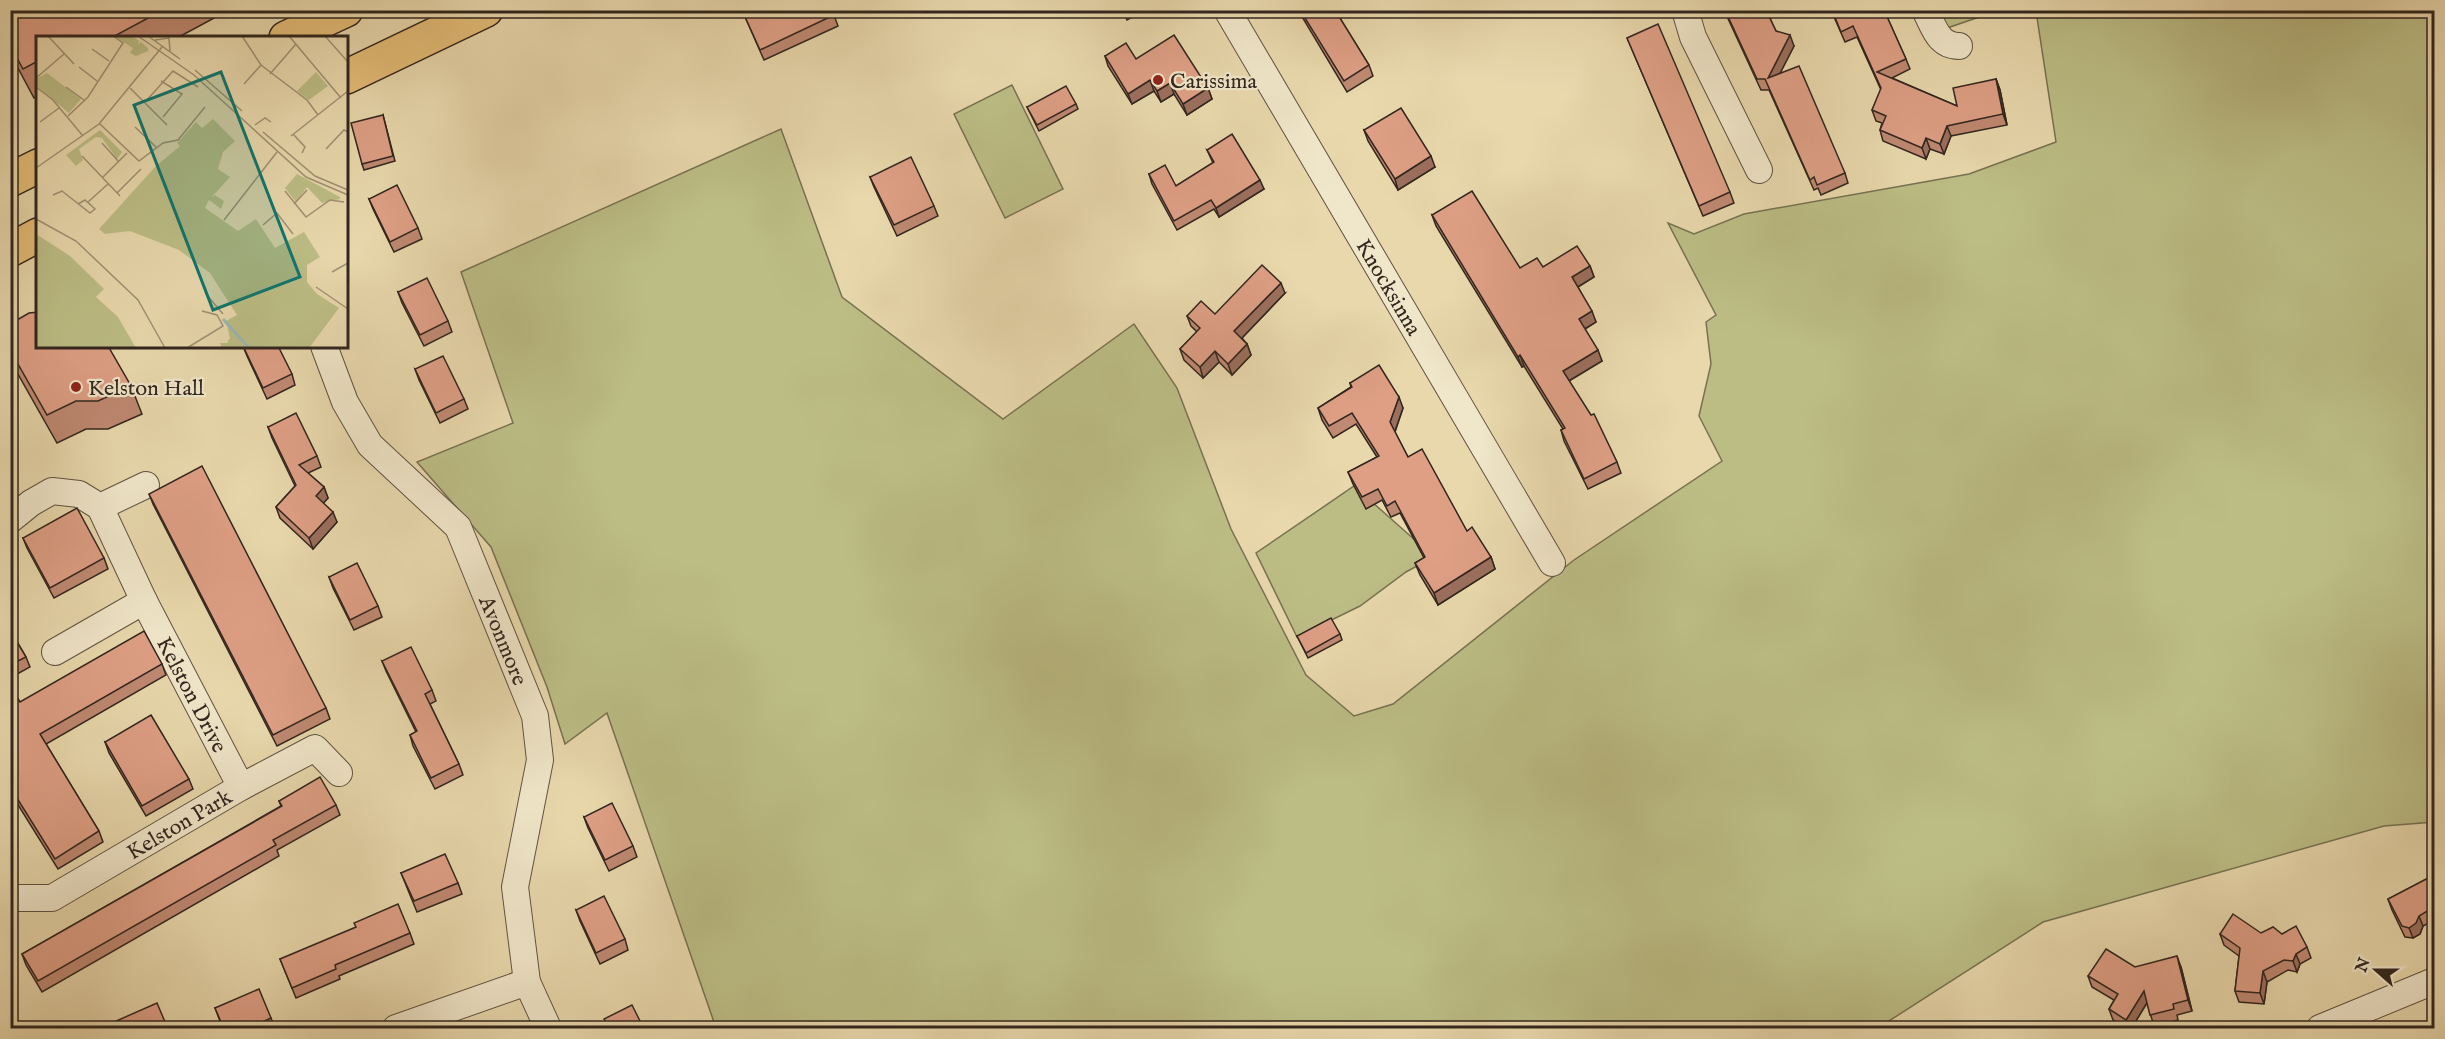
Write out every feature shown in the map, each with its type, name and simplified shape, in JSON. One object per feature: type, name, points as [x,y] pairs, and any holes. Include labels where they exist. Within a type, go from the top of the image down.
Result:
[{"type":"highway","points":[[289,36],[346,10]]},
{"type":"highway","points":[[348,76],[486,10]]},
{"type":"highway","points":[[10,180],[36,167]]},
{"type":"highway","points":[[10,250],[36,236]]},
{"type":"street","name":"Knocksinna","points":[[1227,10],[1552,563]]},
{"type":"street","points":[[1686,10],[1693,37],[1759,170]]},
{"type":"street","points":[[1925,10],[1941,41],[1950,46],[1959,46]]},
{"type":"street","name":"Avonmore","points":[[325,348],[345,402],[370,445],[458,527],[535,716],[540,760],[514,887],[527,982],[548,1029]]},
{"type":"street","points":[[10,520],[31,502],[52,491],[79,494],[100,507],[146,485]]},
{"type":"street","name":"Kelston Drive","points":[[100,507],[144,601],[241,788]]},
{"type":"street","points":[[55,652],[144,601]]},
{"type":"street","name":"Kelston Park","points":[[10,897],[51,898],[315,748],[339,773]]},
{"type":"street","points":[[2320,1029],[2434,981]]},
{"type":"street","points":[[396,1029],[527,982]]},
{"type":"green space","points":[[2000,10],[1947,28],[1933,11]]},
{"type":"green space","points":[[2036,11],[2434,11],[2434,822],[2384,826],[2043,922],[1878,1028],[716,1028],[607,713],[565,744],[547,687],[491,547],[417,462],[513,423],[461,272],[781,129],[842,297],[1003,419],[1134,324],[1177,388],[1231,529],[1306,675],[1354,716],[1393,704],[1574,560],[1722,461],[1699,416],[1711,364],[1706,322],[1716,315],[1668,223],[1694,234],[1744,214],[1969,174],[2056,142]]},
{"type":"green space","points":[[1012,85],[1063,189],[1005,218],[954,114]]},
{"type":"green space","points":[[1354,486],[1425,549],[1426,561],[1406,572],[1360,606],[1297,637],[1256,553]]},
{"type":"building","points":[[10,10],[163,10],[115,36],[36,36],[36,62],[23,69],[10,45]]},
{"type":"building","points":[[742,10],[832,10],[834,15],[760,50]]},
{"type":"building","points":[[1300,10],[1335,10],[1369,65],[1344,81]]},
{"type":"building","points":[[1725,10],[1766,10],[1776,31],[1790,35],[1768,78],[1799,66],[1845,173],[1817,185],[1814,177],[1810,180],[1765,79],[1757,79]]},
{"type":"building","points":[[1832,10],[1884,10],[1906,59],[1877,72],[1957,106],[1953,88],[1996,79],[2003,114],[1947,126],[1940,144],[1926,138],[1922,148],[1880,130],[1886,116],[1872,110],[1881,88],[1853,26],[1841,32]]},
{"type":"building","points":[[1658,24],[1730,192],[1699,206],[1627,38]]},
{"type":"building","name":"Carissima","points":[[1174,35],[1208,88],[1183,104],[1170,83],[1157,91],[1150,80],[1128,94],[1105,56],[1126,43],[1136,59]]},
{"type":"building","points":[[1066,86],[1076,104],[1037,125],[1027,107]]},
{"type":"building","points":[[1401,108],[1431,156],[1395,179],[1364,130]]},
{"type":"building","points":[[383,115],[393,156],[362,164],[351,123]]},
{"type":"building","points":[[1232,134],[1260,180],[1216,208],[1211,200],[1174,221],[1149,174],[1165,165],[1176,186],[1214,162],[1207,150]]},
{"type":"building","points":[[911,157],[934,206],[894,225],[870,177]]},
{"type":"building","points":[[397,185],[418,228],[390,242],[369,199]]},
{"type":"building","points":[[1472,191],[1520,268],[1537,258],[1543,267],[1577,246],[1590,266],[1572,277],[1592,311],[1579,319],[1598,350],[1563,371],[1591,415],[1594,414],[1617,462],[1584,479],[1561,430],[1565,428],[1520,355],[1518,357],[1432,215]]},
{"type":"building","points":[[1262,265],[1281,283],[1234,331],[1247,344],[1228,364],[1215,351],[1200,367],[1180,349],[1200,328],[1187,316],[1201,301],[1215,314]]},
{"type":"building","points":[[427,278],[448,321],[420,335],[398,292]]},
{"type":"building","name":"Kelston Hall","points":[[36,312],[36,348],[109,348],[131,386],[98,401],[76,401],[47,415],[10,350],[10,324],[29,313]]},
{"type":"building","points":[[244,348],[279,348],[292,374],[263,388]]},
{"type":"building","points":[[443,356],[464,399],[436,413],[415,369]]},
{"type":"building","points":[[1379,365],[1399,397],[1390,422],[1408,457],[1422,449],[1467,531],[1472,527],[1491,557],[1434,593],[1415,563],[1425,557],[1395,501],[1387,506],[1378,489],[1362,497],[1348,472],[1379,456],[1352,413],[1329,426],[1318,408],[1352,387],[1350,383]]},
{"type":"building","points":[[296,413],[317,456],[299,465],[324,487],[316,496],[333,512],[309,538],[276,507],[296,485],[268,427]]},
{"type":"building","points":[[202,466],[326,708],[273,735],[149,494]]},
{"type":"building","points":[[77,508],[104,558],[50,588],[23,538]]},
{"type":"building","points":[[357,563],[378,606],[350,620],[329,577]]},
{"type":"building","points":[[1331,618],[1340,634],[1306,653],[1297,636]]},
{"type":"building","points":[[10,630],[26,657],[10,665]]},
{"type":"building","points":[[144,631],[162,664],[40,734],[99,831],[55,859],[10,787],[10,687],[20,702]]},
{"type":"building","points":[[411,647],[432,690],[425,694],[459,764],[431,778],[410,735],[417,731],[382,661]]},
{"type":"building","points":[[151,715],[189,779],[142,806],[105,742]]},
{"type":"building","points":[[320,777],[336,805],[273,840],[276,845],[38,981],[22,954],[282,806],[279,801]]},
{"type":"building","points":[[612,803],[633,846],[605,860],[584,817]]},
{"type":"building","points":[[445,854],[458,883],[414,901],[401,873]]},
{"type":"building","points":[[2434,875],[2434,907],[2419,916],[2416,923],[2409,928],[2402,926],[2388,899]]},
{"type":"building","points":[[604,896],[625,939],[596,953],[576,910]]},
{"type":"building","points":[[398,904],[410,933],[335,965],[336,969],[292,988],[280,959],[356,927],[354,923]]},
{"type":"building","points":[[2233,914],[2261,933],[2273,927],[2282,934],[2296,926],[2307,947],[2296,954],[2293,961],[2284,960],[2263,971],[2260,993],[2235,991],[2240,948],[2220,934]]},
{"type":"building","points":[[2106,949],[2135,967],[2177,956],[2188,1000],[2173,1004],[2174,1009],[2150,1015],[2144,991],[2126,1020],[2109,1009],[2118,994],[2088,976]]},
{"type":"building","points":[[259,989],[271,1018],[247,1029],[224,1029],[215,1008]]},
{"type":"building","points":[[157,1003],[168,1029],[116,1029],[114,1022]]},
{"type":"building","points":[[632,1005],[644,1029],[609,1029],[604,1019]]},
{"type":"place","name":"Carissima","points":[[1158,80]]},
{"type":"place","name":"Kelston Hall","points":[[76,387]]}]
